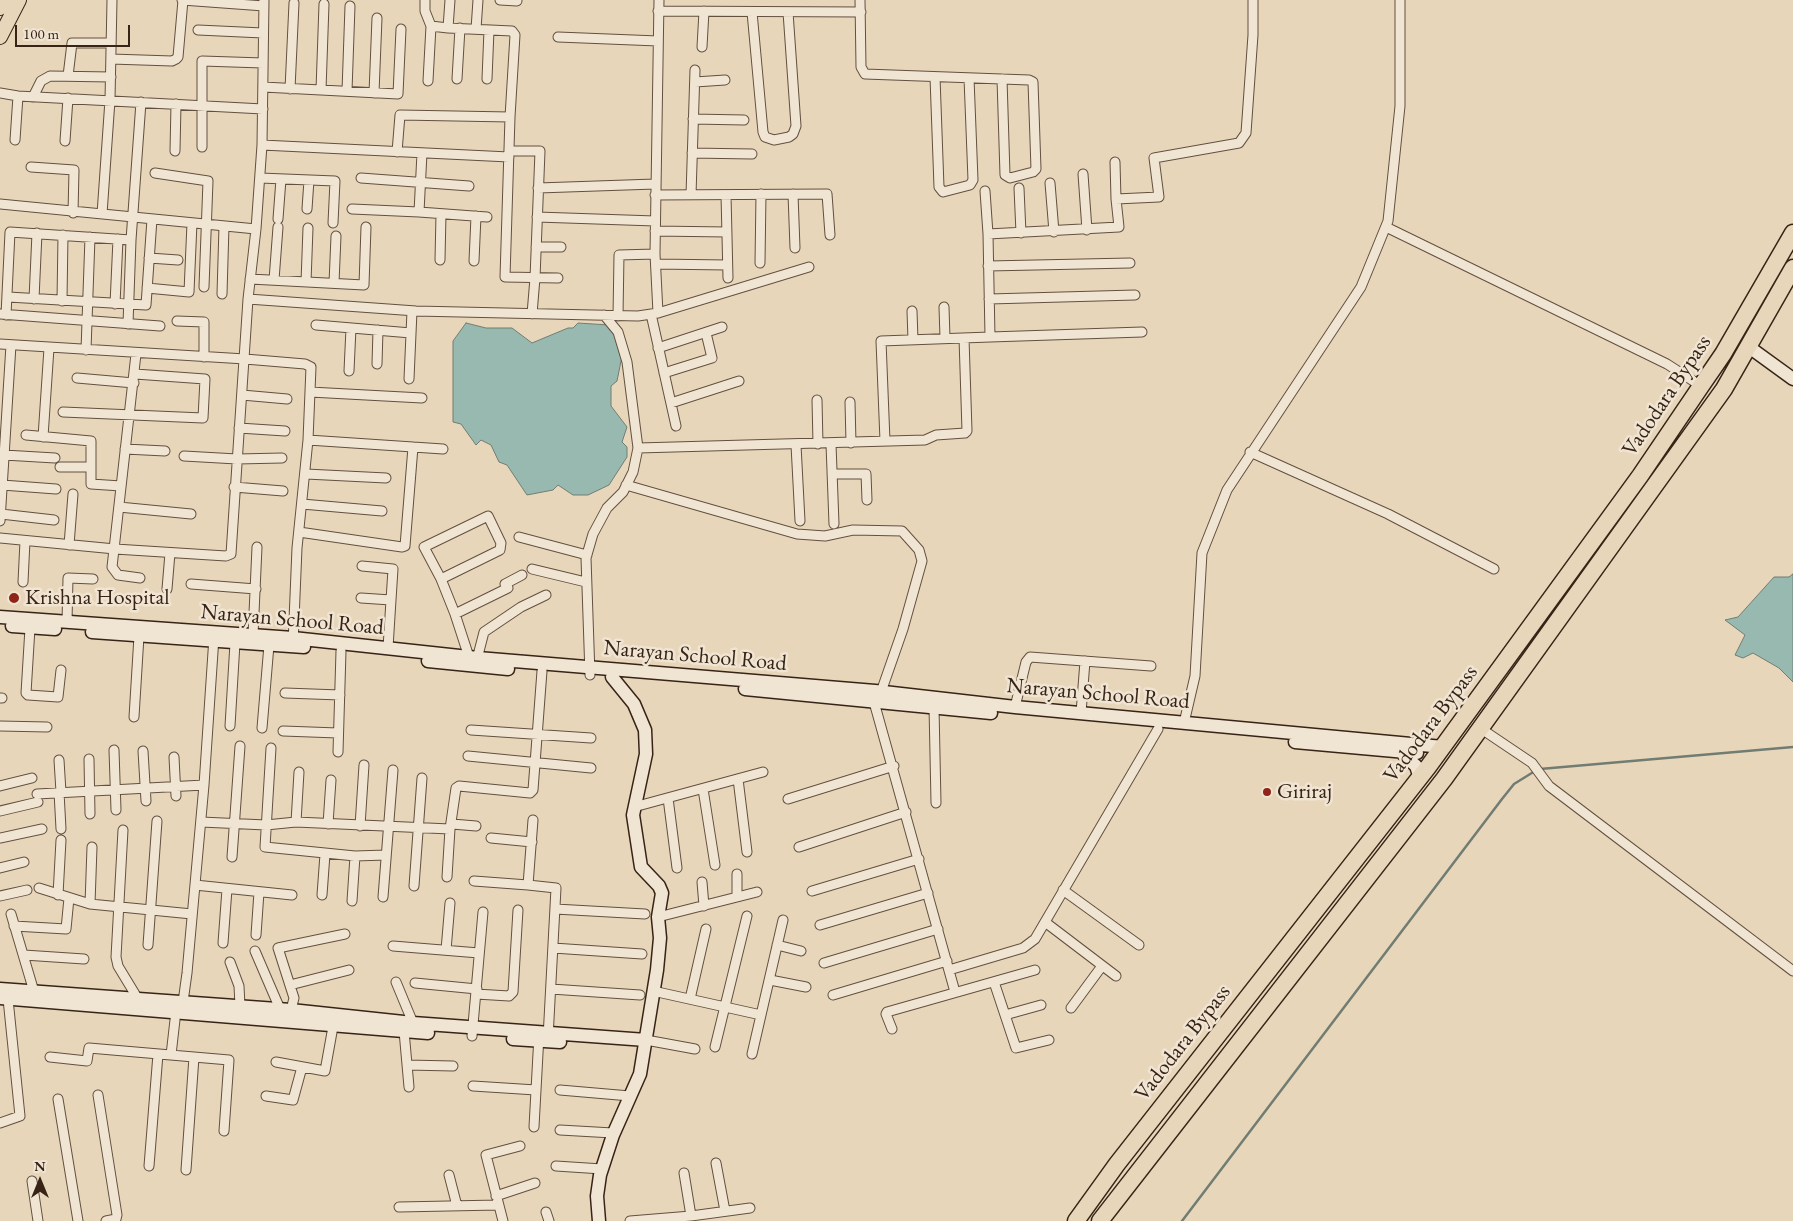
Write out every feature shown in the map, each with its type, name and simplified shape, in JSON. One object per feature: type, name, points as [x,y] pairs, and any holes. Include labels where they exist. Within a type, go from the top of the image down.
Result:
[{"type":"highway","name":"Vadodara Bypass","points":[[1076,1221],[1117,1164],[1420,778],[1640,476],[1723,354],[1793,233]]},
{"type":"highway","name":"Vadodara Bypass","points":[[1100,1221],[1444,779],[1724,389],[1793,268]]},
{"type":"main road","points":[[0,8],[4,0]]},
{"type":"main road","points":[[0,37],[19,0]]},
{"type":"street","points":[[102,214],[110,100],[112,0]]},
{"type":"street","points":[[0,538],[115,549],[229,556],[248,299],[260,178],[264,3],[182,0],[178,57],[176,59],[172,61],[111,59]]},
{"type":"street","points":[[425,0],[425,11],[431,26],[428,81]]},
{"type":"street","points":[[448,28],[450,0]]},
{"type":"street","points":[[476,29],[478,0]]},
{"type":"street","points":[[500,0],[517,1]]},
{"type":"street","points":[[659,0],[654,314],[658,348],[676,426]]},
{"type":"street","points":[[860,0],[861,67],[865,74],[1032,80],[1034,84],[1036,169],[1033,172],[1010,178],[1005,175],[1002,79]]},
{"type":"street","points":[[1116,199],[1159,197],[1154,158],[1239,143],[1246,132],[1254,35],[1253,0]]},
{"type":"street","points":[[1184,723],[1195,676],[1202,553],[1231,482],[1361,287],[1386,227],[1400,106],[1400,0]]},
{"type":"street","points":[[290,89],[294,4]]},
{"type":"street","points":[[321,90],[324,4]]},
{"type":"street","points":[[347,92],[350,6]]},
{"type":"street","points":[[658,11],[860,12]]},
{"type":"street","points":[[702,47],[704,11]]},
{"type":"street","points":[[752,12],[763,132],[769,139],[774,140],[789,137],[795,130],[788,12]]},
{"type":"street","points":[[374,93],[377,18]]},
{"type":"street","points":[[431,26],[512,31],[516,35],[510,118],[505,278],[558,278]]},
{"type":"street","points":[[457,79],[460,28]]},
{"type":"street","points":[[263,86],[398,94],[401,29]]},
{"type":"street","points":[[198,30],[263,33]]},
{"type":"street","points":[[487,79],[489,30]]},
{"type":"street","points":[[558,37],[658,41]]},
{"type":"street","points":[[68,76],[72,43],[112,43]]},
{"type":"street","points":[[202,147],[202,60],[262,63]]},
{"type":"street","points":[[691,195],[695,70]]},
{"type":"street","points":[[33,97],[41,81],[50,76],[111,77]]},
{"type":"street","points":[[935,77],[938,187],[943,192],[972,183],[969,78]]},
{"type":"street","points":[[695,82],[725,80]]},
{"type":"street","points":[[0,93],[33,97],[263,109]]},
{"type":"street","points":[[15,140],[18,96]]},
{"type":"street","points":[[65,141],[68,98]]},
{"type":"street","points":[[128,324],[131,240],[141,102]]},
{"type":"street","points":[[175,151],[176,104]]},
{"type":"street","points":[[397,152],[400,115],[510,118]]},
{"type":"street","points":[[693,119],[744,120]]},
{"type":"street","points":[[262,145],[422,153],[509,154],[540,151],[536,278],[532,314]]},
{"type":"street","points":[[419,212],[422,153]]},
{"type":"street","points":[[692,153],[752,154]]},
{"type":"street","points":[[988,234],[1120,227],[1116,199],[1115,162]]},
{"type":"street","points":[[31,167],[74,170],[73,213]]},
{"type":"street","points":[[155,173],[208,180],[204,287]]},
{"type":"street","points":[[1083,174],[1087,230]]},
{"type":"street","points":[[260,178],[336,181],[333,223]]},
{"type":"street","points":[[361,178],[469,186]]},
{"type":"street","points":[[274,280],[281,179]]},
{"type":"street","points":[[307,209],[309,180]]},
{"type":"street","points":[[538,188],[655,184]]},
{"type":"street","points":[[1050,184],[1054,232]]},
{"type":"street","points":[[1020,188],[1022,233]]},
{"type":"street","points":[[985,191],[988,234],[990,337]]},
{"type":"street","points":[[760,262],[761,194]]},
{"type":"street","points":[[793,194],[795,248]]},
{"type":"street","points":[[655,196],[827,194],[830,235]]},
{"type":"street","points":[[726,195],[728,278]]},
{"type":"street","points":[[0,204],[73,213],[102,214],[256,229]]},
{"type":"street","points":[[352,209],[487,217]]},
{"type":"street","points":[[440,260],[441,214]]},
{"type":"street","points":[[474,261],[476,216]]},
{"type":"street","points":[[537,218],[727,232]]},
{"type":"street","points":[[8,297],[146,306],[152,219]]},
{"type":"street","points":[[147,288],[189,292],[192,223]]},
{"type":"street","points":[[222,294],[224,226]]},
{"type":"street","points":[[250,279],[364,285],[366,227]]},
{"type":"street","points":[[1386,227],[1667,364],[1701,386]]},
{"type":"street","points":[[306,282],[308,228]]},
{"type":"street","points":[[131,240],[10,232],[8,297],[3,315],[160,326]]},
{"type":"street","points":[[34,299],[37,234]]},
{"type":"street","points":[[62,301],[63,235]]},
{"type":"street","points":[[334,284],[336,236]]},
{"type":"street","points":[[86,350],[90,237]]},
{"type":"street","points":[[115,304],[118,239]]},
{"type":"street","points":[[536,247],[561,247]]},
{"type":"street","points":[[618,316],[618,255],[654,254]]},
{"type":"street","points":[[149,258],[178,260]]},
{"type":"street","points":[[988,266],[1130,262]]},
{"type":"street","points":[[656,264],[727,265]]},
{"type":"street","points":[[248,299],[412,311],[618,316],[654,314],[809,267]]},
{"type":"street","points":[[989,299],[1135,295]]},
{"type":"street","points":[[944,306],[945,338]]},
{"type":"street","points":[[409,379],[412,311]]},
{"type":"street","points":[[912,311],[913,340]]},
{"type":"street","points":[[590,671],[586,582],[587,555],[598,525],[607,508],[633,472],[638,448],[627,362],[618,332],[604,315]]},
{"type":"street","points":[[177,321],[204,322],[204,357]]},
{"type":"street","points":[[316,325],[411,333]]},
{"type":"street","points":[[349,371],[351,328]]},
{"type":"street","points":[[658,348],[722,328]]},
{"type":"street","points":[[377,364],[378,330]]},
{"type":"street","points":[[885,442],[881,342],[945,338],[1142,332]]},
{"type":"street","points":[[664,373],[712,358],[713,353],[706,333]]},
{"type":"street","points":[[638,448],[885,442],[925,440],[936,435],[966,433],[964,338]]},
{"type":"street","points":[[0,344],[136,354],[245,359],[306,364],[311,367],[306,474],[299,532],[293,642]]},
{"type":"street","points":[[0,521],[4,455],[2,439],[4,406],[12,345]]},
{"type":"street","points":[[1749,347],[1793,379]]},
{"type":"street","points":[[42,437],[49,348]]},
{"type":"street","points":[[136,354],[112,568],[115,574],[140,578]]},
{"type":"street","points":[[62,412],[202,418],[205,379],[77,378]]},
{"type":"street","points":[[671,403],[739,381]]},
{"type":"street","points":[[310,392],[422,398]]},
{"type":"street","points":[[242,395],[287,399]]},
{"type":"street","points":[[817,400],[818,444]]},
{"type":"street","points":[[850,402],[851,443]]},
{"type":"street","points":[[239,428],[285,431]]},
{"type":"street","points":[[26,435],[90,440],[92,484],[121,486]]},
{"type":"street","points":[[308,440],[443,449]]},
{"type":"street","points":[[830,444],[834,524]]},
{"type":"street","points":[[796,445],[800,521]]},
{"type":"street","points":[[299,532],[404,547],[413,447]]},
{"type":"street","points":[[125,449],[165,451]]},
{"type":"street","points":[[1250,452],[1388,514],[1494,569]]},
{"type":"street","points":[[4,455],[55,458]]},
{"type":"street","points":[[184,456],[237,459],[282,458]]},
{"type":"street","points":[[60,467],[91,467]]},
{"type":"street","points":[[306,474],[386,478]]},
{"type":"street","points":[[832,474],[866,474],[867,500]]},
{"type":"street","points":[[2,484],[56,489]]},
{"type":"street","points":[[626,484],[798,534],[825,536],[853,530],[902,531],[919,550],[922,561],[903,630],[877,695],[906,812],[955,992]]},
{"type":"street","points":[[234,487],[282,491]]},
{"type":"street","points":[[69,545],[73,494]]},
{"type":"street","points":[[302,504],[382,511]]},
{"type":"street","points":[[119,508],[191,514]]},
{"type":"street","points":[[1,514],[54,520]]},
{"type":"street","points":[[441,579],[500,550],[501,543],[488,516],[424,547],[441,579],[474,660]]},
{"type":"street","points":[[519,537],[587,555]]},
{"type":"street","points":[[23,582],[25,541]]},
{"type":"street","points":[[253,635],[257,548]]},
{"type":"street","points":[[167,589],[170,553]]},
{"type":"street","points":[[362,566],[393,569],[388,648]]},
{"type":"street","points":[[532,569],[586,582]]},
{"type":"street","points":[[454,614],[508,588],[505,584],[522,575]]},
{"type":"street","points":[[67,622],[67,579],[93,579]]},
{"type":"street","points":[[191,584],[256,589]]},
{"type":"street","points":[[474,660],[484,632],[521,607],[546,595]]},
{"type":"street","points":[[361,598],[391,600]]},
{"type":"street","name":"Narayan School Road","points":[[0,617],[214,637],[253,635],[293,642],[388,648],[474,660],[590,671],[1386,741],[1440,751]]},
{"type":"street","points":[[0,625],[139,636],[214,637],[235,643],[269,645],[293,642],[341,651],[474,660],[542,671],[590,671],[612,677],[877,695],[934,707],[1400,751],[1440,751]]},
{"type":"street","points":[[30,628],[26,693],[28,695],[58,697],[61,670]]},
{"type":"street","points":[[134,718],[139,636]]},
{"type":"street","points":[[172,1055],[195,885],[214,637]]},
{"type":"street","points":[[230,726],[235,643]]},
{"type":"street","points":[[262,728],[269,645]]},
{"type":"street","points":[[338,752],[341,651]]},
{"type":"street","points":[[1015,707],[1028,658],[1151,666]]},
{"type":"street","points":[[1081,713],[1085,661]]},
{"type":"street","points":[[447,878],[451,826],[457,787],[530,793],[533,790],[542,671]]},
{"type":"street","points":[[599,1221],[597,1196],[602,1169],[613,1134],[640,1074],[660,938],[658,917],[661,888],[640,864],[633,815],[641,786],[646,754],[645,730],[634,704],[612,677]]},
{"type":"street","points":[[285,693],[340,695]]},
{"type":"street","points":[[934,707],[936,803]]},
{"type":"street","points":[[0,726],[47,728]]},
{"type":"street","points":[[1480,728],[1533,764],[1549,786],[1793,971]]},
{"type":"street","points":[[949,970],[1031,944],[1158,729]]},
{"type":"street","points":[[282,730],[338,733]]},
{"type":"street","points":[[471,730],[591,738]]},
{"type":"street","points":[[232,857],[240,746]]},
{"type":"street","points":[[271,748],[265,847],[355,856],[386,855]]},
{"type":"street","points":[[114,750],[116,810]]},
{"type":"street","points":[[143,751],[146,801]]},
{"type":"street","points":[[1400,751],[1416,766],[1420,778]]},
{"type":"street","points":[[468,756],[591,768]]},
{"type":"street","points":[[174,757],[176,791]]},
{"type":"street","points":[[89,759],[90,814]]},
{"type":"street","points":[[59,760],[61,828]]},
{"type":"street","points":[[360,826],[364,766]]},
{"type":"street","points":[[788,799],[894,766]]},
{"type":"street","points":[[383,896],[393,770]]},
{"type":"street","points":[[296,822],[299,772]]},
{"type":"street","points":[[634,807],[763,772]]},
{"type":"street","points":[[0,786],[32,778]]},
{"type":"street","points":[[414,886],[422,778]]},
{"type":"street","points":[[738,779],[748,852]]},
{"type":"street","points":[[328,824],[331,780]]},
{"type":"street","points":[[0,811],[60,792],[146,788],[176,791],[204,785]]},
{"type":"street","points":[[703,789],[715,866]]},
{"type":"street","points":[[668,798],[677,868]]},
{"type":"street","points":[[799,847],[906,812]]},
{"type":"street","points":[[528,885],[534,820]]},
{"type":"street","points":[[148,945],[157,822]]},
{"type":"street","points":[[201,822],[266,825],[296,822],[419,828],[476,826]]},
{"type":"street","points":[[0,838],[42,829]]},
{"type":"street","points":[[123,830],[116,960],[138,999]]},
{"type":"street","points":[[491,838],[532,842]]},
{"type":"street","points":[[58,894],[62,840]]},
{"type":"street","points":[[90,904],[92,846]]},
{"type":"street","points":[[322,895],[325,854]]},
{"type":"street","points":[[352,900],[355,856]]},
{"type":"street","points":[[812,891],[919,859]]},
{"type":"street","points":[[0,868],[24,862]]},
{"type":"street","points":[[737,874],[737,898]]},
{"type":"street","points":[[474,881],[556,888],[551,989],[536,1090],[534,1127]]},
{"type":"street","points":[[702,882],[704,906]]},
{"type":"street","points":[[195,885],[292,895]]},
{"type":"street","points":[[40,888],[90,904],[192,914]]},
{"type":"street","points":[[223,943],[227,889]]},
{"type":"street","points":[[0,896],[27,890]]},
{"type":"street","points":[[1063,890],[1138,945]]},
{"type":"street","points":[[256,936],[259,892]]},
{"type":"street","points":[[658,917],[758,892]]},
{"type":"street","points":[[820,925],[928,893]]},
{"type":"street","points":[[14,926],[66,929],[69,898]]},
{"type":"street","points":[[446,950],[450,904]]},
{"type":"street","points":[[555,909],[644,914]]},
{"type":"street","points":[[415,983],[509,996],[513,992],[518,910]]},
{"type":"street","points":[[473,1032],[483,912]]},
{"type":"street","points":[[11,914],[35,995]]},
{"type":"street","points":[[715,1047],[747,916]]},
{"type":"street","points":[[752,1054],[783,920]]},
{"type":"street","points":[[1045,922],[1116,976]]},
{"type":"street","points":[[690,999],[706,929]]},
{"type":"street","points":[[824,962],[938,929]]},
{"type":"street","points":[[285,1009],[294,1001],[278,948],[344,934]]},
{"type":"street","points":[[778,945],[801,951]]},
{"type":"street","points":[[393,946],[479,953]]},
{"type":"street","points":[[553,948],[642,954]]},
{"type":"street","points":[[255,950],[285,1009]]},
{"type":"street","points":[[24,955],[84,960]]},
{"type":"street","points":[[833,995],[947,961]]},
{"type":"street","points":[[230,962],[239,986],[240,1006]]},
{"type":"street","points":[[1071,1008],[1102,966]]},
{"type":"street","points":[[290,985],[349,970]]},
{"type":"street","points":[[892,1029],[886,1014],[888,1012],[1035,970]]},
{"type":"street","points":[[770,980],[806,988]]},
{"type":"street","points":[[396,982],[408,1027],[407,1065],[409,1087]]},
{"type":"street","points":[[994,982],[1016,1048],[1048,1040]]},
{"type":"street","points":[[551,989],[640,995]]},
{"type":"street","points":[[653,991],[761,1015]]},
{"type":"street","points":[[0,1123],[20,1116],[3,995],[138,999],[180,1006],[240,1006],[285,1009],[334,1021]]},
{"type":"street","points":[[35,995],[180,1006],[334,1021],[695,1049]]},
{"type":"street","points":[[1005,1015],[1041,1005]]},
{"type":"street","points":[[276,1062],[325,1071],[334,1021]]},
{"type":"street","points":[[50,1058],[87,1060],[89,1048],[229,1060],[224,1130]]},
{"type":"street","points":[[149,1166],[158,1054]]},
{"type":"street","points":[[186,1170],[194,1057]]},
{"type":"street","points":[[407,1065],[453,1066]]},
{"type":"street","points":[[266,1096],[293,1100],[302,1067]]},
{"type":"street","points":[[473,1086],[536,1090]]},
{"type":"street","points":[[560,1090],[630,1096]]},
{"type":"street","points":[[98,1094],[117,1215],[116,1219],[106,1221]]},
{"type":"street","points":[[58,1099],[78,1221]]},
{"type":"street","points":[[560,1130],[613,1134]]},
{"type":"street","points":[[503,1221],[486,1155],[520,1146]]},
{"type":"street","points":[[716,1163],[725,1212]]},
{"type":"street","points":[[556,1166],[602,1169]]},
{"type":"street","points":[[684,1173],[691,1216]]},
{"type":"street","points":[[449,1175],[458,1206]]},
{"type":"street","points":[[32,1181],[38,1221]]},
{"type":"street","points":[[496,1196],[535,1183]]},
{"type":"street","points":[[399,1207],[498,1205]]},
{"type":"street","points":[[630,1221],[691,1216],[750,1208]]},
{"type":"water","points":[[466,323],[486,328],[512,328],[532,343],[568,328],[573,328],[578,323],[609,325],[617,333],[622,356],[617,381],[611,386],[611,406],[627,427],[622,442],[627,447],[627,457],[609,485],[588,495],[573,495],[558,485],[553,490],[527,495],[507,465],[499,462],[491,445],[481,440],[476,445],[461,424],[453,422],[453,341]]},
{"type":"water","points":[[1793,574],[1793,682],[1779,668],[1753,653],[1743,658],[1735,655],[1745,635],[1725,620],[1738,617],[1774,577],[1789,577]]},
{"type":"waterway","points":[[1540,769],[1793,747]]},
{"type":"waterway","points":[[1182,1221],[1502,799],[1514,784],[1535,771]]},
{"type":"place","name":"Krishna Hospital","points":[[14,598]]},
{"type":"place","name":"Giriraj","points":[[1267,792]]}]
